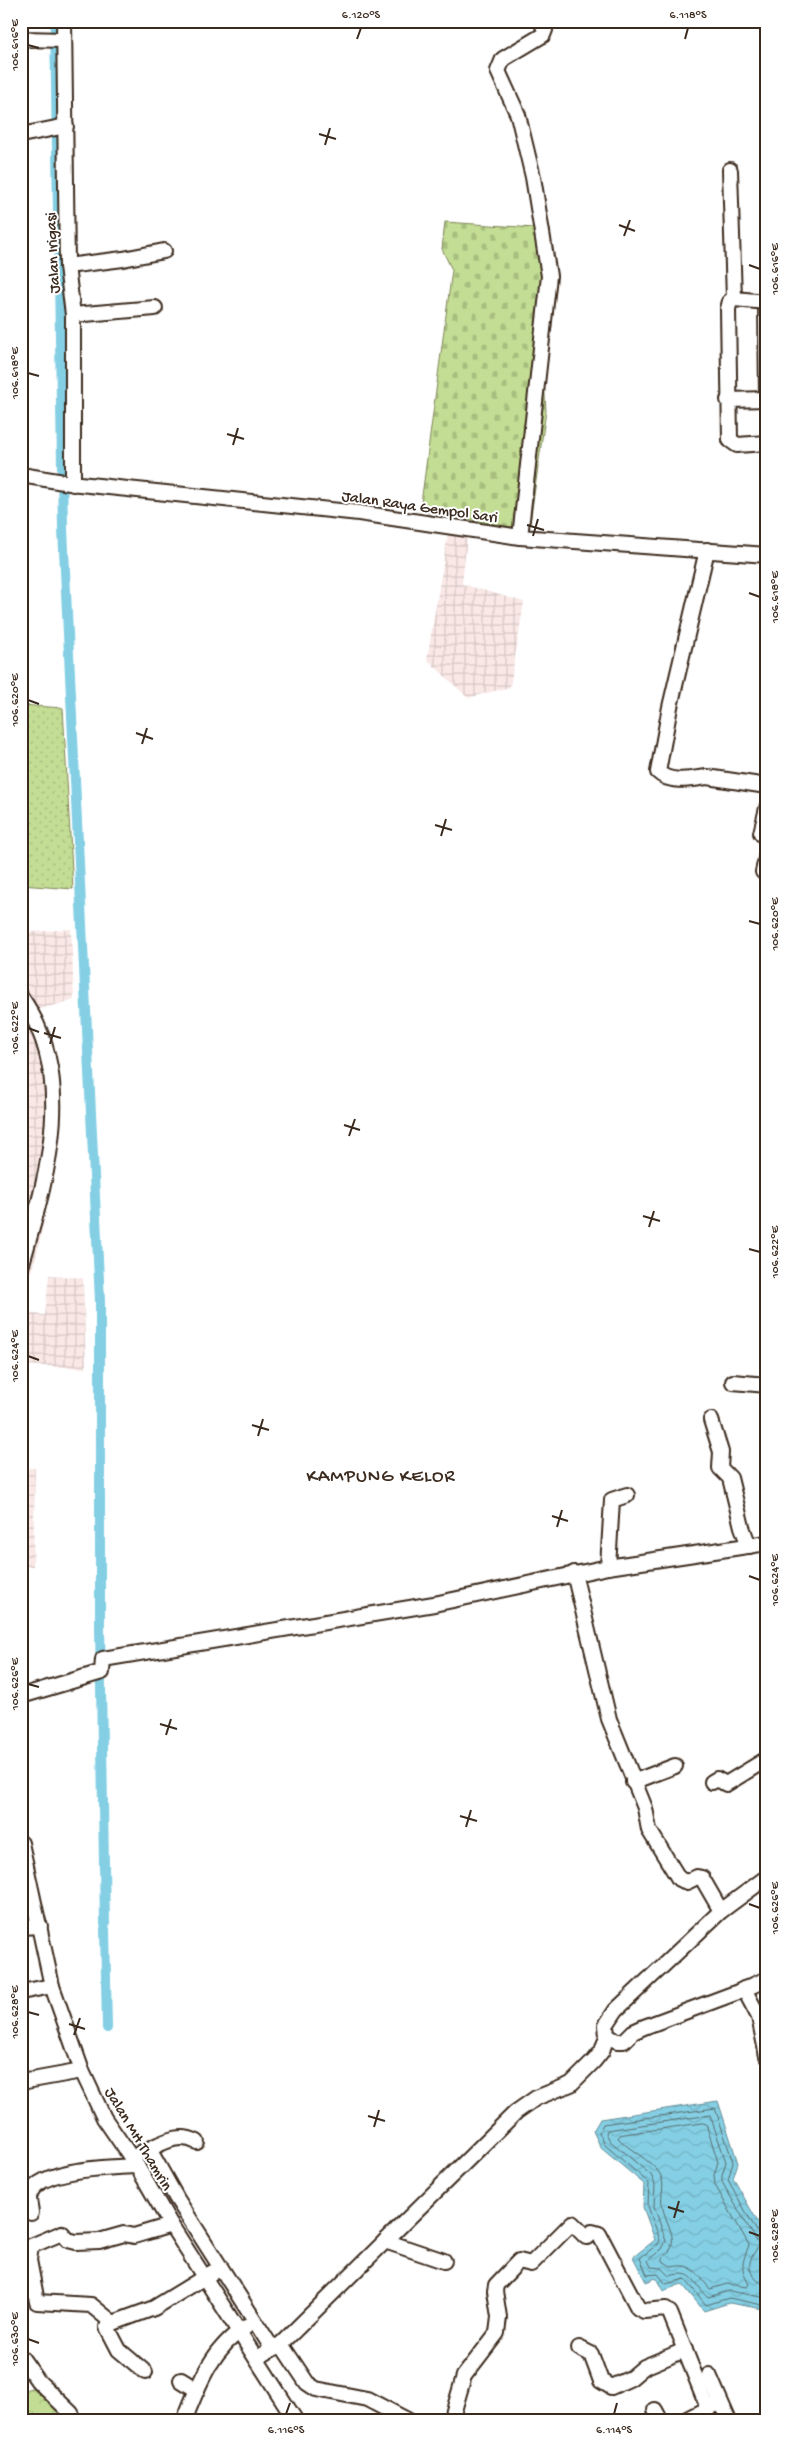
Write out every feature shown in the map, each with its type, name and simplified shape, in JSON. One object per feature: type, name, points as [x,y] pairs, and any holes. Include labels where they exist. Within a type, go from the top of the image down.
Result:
[{"type":"street","name":"Jalan Irigasi","points":[[64,21],[58,40],[66,266],[73,315],[67,483]]},
{"type":"street","points":[[520,537],[550,276],[533,177],[518,115],[498,71],[503,59],[543,35],[545,30],[542,21]]},
{"type":"street","points":[[21,35],[24,39],[58,40]]},
{"type":"street","points":[[21,135],[62,127]]},
{"type":"street","points":[[730,170],[734,299]]},
{"type":"street","points":[[66,266],[123,259],[164,250]]},
{"type":"street","points":[[728,400],[767,399],[766,302],[734,299],[730,301],[728,310],[728,400],[729,437],[732,443],[737,445],[767,443]]},
{"type":"street","points":[[73,315],[154,308]]},
{"type":"street","name":"Jalan Raya Gempol Sari","points":[[21,475],[67,483],[359,513],[520,537],[767,555]]},
{"type":"street","points":[[707,550],[670,707],[658,772],[670,778],[699,780],[707,777],[767,786]]},
{"type":"street","points":[[767,808],[761,833],[767,840]]},
{"type":"street","points":[[763,872],[767,854]]},
{"type":"street","points":[[21,997],[30,1010],[45,1044],[49,1060],[53,1097],[52,1144],[48,1167],[21,1267]]},
{"type":"street","points":[[733,1382],[767,1385]]},
{"type":"street","points":[[711,1420],[721,1452],[720,1468],[730,1478],[749,1546]]},
{"type":"street","points":[[608,1567],[612,1500],[627,1496]]},
{"type":"street","points":[[21,1696],[88,1678],[102,1672],[103,1659],[434,1604],[608,1567],[767,1543]]},
{"type":"street","points":[[574,1573],[609,1719],[644,1808],[649,1830],[679,1879],[687,1882],[697,1877],[702,1878],[721,1911]]},
{"type":"street","points":[[712,1782],[717,1780],[726,1784],[767,1759]]},
{"type":"street","points":[[633,1782],[675,1766]]},
{"type":"street","name":"Jalan MH Thamrin","points":[[21,1844],[52,1986],[82,2071],[104,2118],[139,2156],[171,2226],[214,2272],[247,2326],[269,2351],[296,2421]]},
{"type":"street","points":[[269,2351],[385,2241],[516,2112],[536,2098],[571,2084],[602,2051],[607,2036],[606,2026],[610,2017],[721,1911],[767,1877]]},
{"type":"street","points":[[21,1927],[40,1926]]},
{"type":"street","points":[[607,2036],[617,2041],[624,2041],[633,2032],[644,2027],[767,1979]]},
{"type":"street","points":[[21,1992],[52,1986]]},
{"type":"street","points":[[744,1989],[762,2027],[767,2056]]},
{"type":"street","points":[[21,2082],[82,2071]]},
{"type":"street","points":[[32,2213],[29,2198],[31,2192],[39,2184],[54,2176],[104,2168],[139,2156],[170,2140],[185,2136],[197,2142]]},
{"type":"street","points":[[139,2156],[177,2199],[214,2272],[247,2326],[269,2351],[316,2389],[367,2399],[409,2421]]},
{"type":"street","points":[[451,2421],[464,2376],[497,2333],[499,2317],[495,2291],[496,2285],[519,2261],[531,2264],[572,2223],[586,2237],[592,2232],[599,2234],[638,2308],[644,2311],[666,2309],[670,2313],[685,2350],[714,2404],[729,2421]]},
{"type":"street","points":[[113,2323],[91,2305],[36,2302],[27,2283],[25,2250],[38,2242],[62,2232],[68,2240],[76,2242],[99,2241],[124,2234],[134,2236],[171,2226]]},
{"type":"street","points":[[385,2241],[444,2261]]},
{"type":"street","points":[[145,2372],[120,2350],[107,2327],[154,2308],[187,2290],[214,2272]]},
{"type":"street","points":[[184,2421],[208,2366],[221,2348],[247,2326]]},
{"type":"street","points":[[579,2348],[591,2354],[601,2381],[611,2387],[631,2378],[644,2367],[685,2350]]},
{"type":"street","points":[[21,2357],[38,2381],[71,2413],[75,2421]]},
{"type":"street","points":[[709,2375],[714,2404]]},
{"type":"street","points":[[181,2380],[197,2390]]},
{"type":"street","points":[[683,2421],[714,2404]]},
{"type":"shaded area","points":[[448,534],[467,537],[462,584],[524,602],[510,687],[468,698],[427,659]]},
{"type":"shaded area","points":[[71,929],[74,1000],[37,1010],[55,1058],[61,1134],[39,1245],[21,1306],[21,933]]},
{"type":"shaded area","points":[[49,1275],[83,1278],[86,1368],[21,1365],[21,1313],[45,1315]]},
{"type":"shaded area","points":[[21,1468],[35,1468],[33,1566],[21,1567]]},
{"type":"green space","points":[[445,222],[550,229],[555,275],[543,364],[546,411],[529,530],[420,511],[452,270],[442,249]]},
{"type":"green space","points":[[21,705],[63,708],[73,889],[21,885]]},
{"type":"green space","points":[[42,2385],[74,2421],[21,2421],[21,2391]]},
{"type":"water","points":[[718,2101],[738,2163],[733,2178],[767,2238],[767,2252],[760,2266],[767,2275],[767,2315],[763,2309],[729,2303],[704,2311],[682,2284],[663,2291],[656,2278],[646,2282],[633,2257],[655,2240],[643,2207],[644,2184],[601,2148],[593,2131],[600,2119]]},
{"type":"waterway","points":[[55,21],[63,529],[100,1301],[100,1627],[105,1924]]},
{"type":"waterway","points":[[105,1929],[107,2028]]},
{"type":"district","name":"KAMPUNG KELOR","points":[[381,1474]]}]
